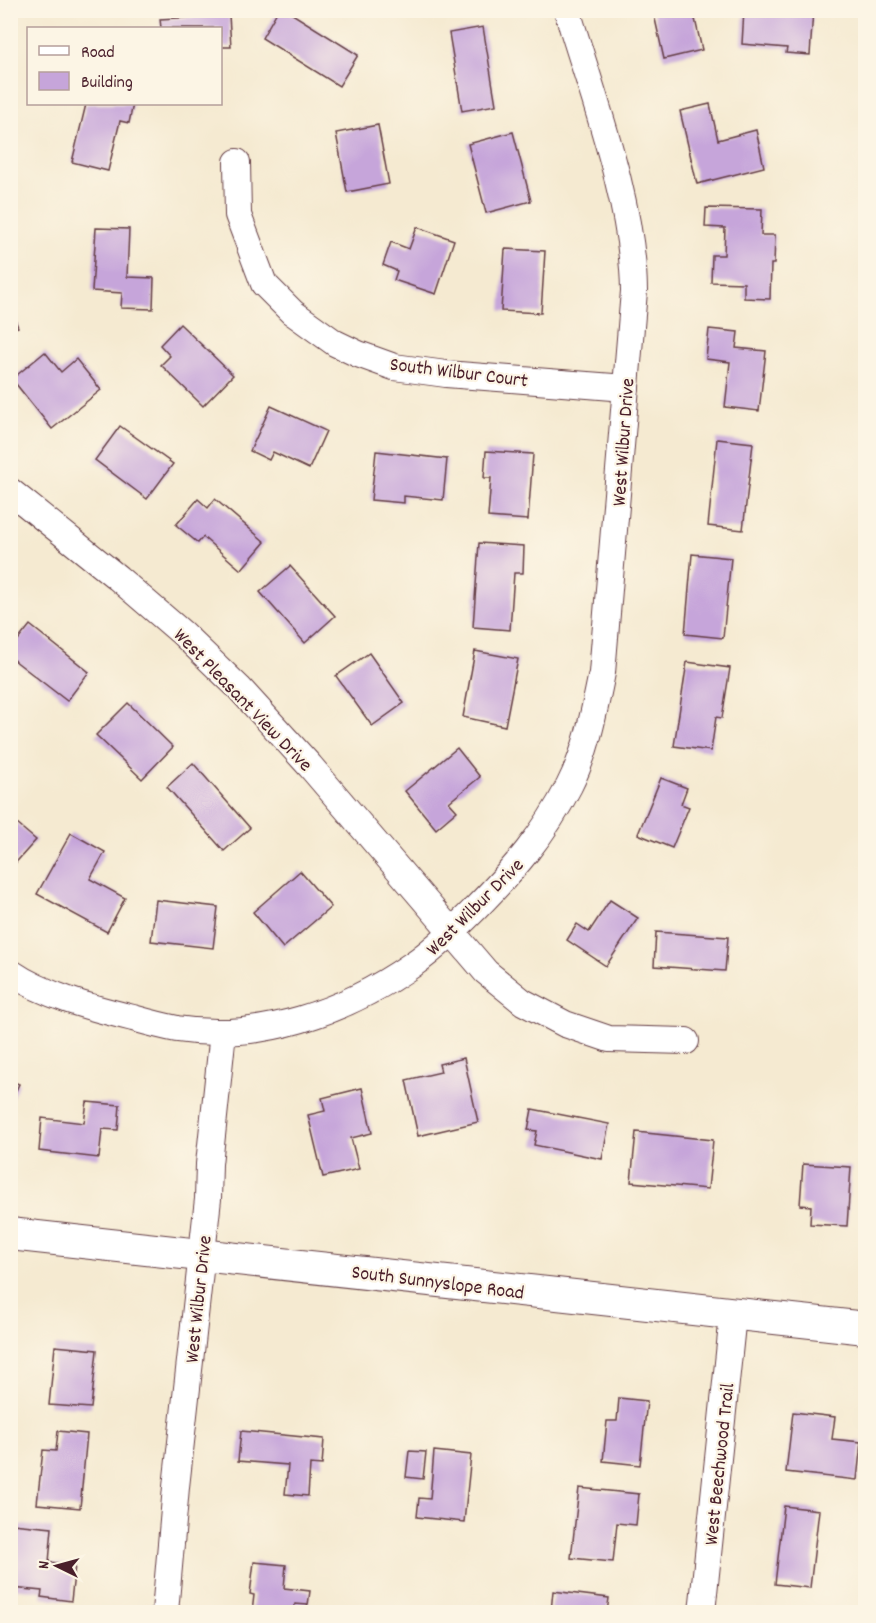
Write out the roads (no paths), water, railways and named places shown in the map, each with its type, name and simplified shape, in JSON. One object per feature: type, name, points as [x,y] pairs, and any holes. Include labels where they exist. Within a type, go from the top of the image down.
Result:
[{"type":"street","name":"West Wilbur Drive","points":[[165,1612],[223,1032],[262,1028],[310,1017],[346,1003],[386,983],[414,964],[451,933],[513,871],[544,829],[569,784],[589,734],[602,673],[634,270],[626,218],[611,157],[567,10]]},
{"type":"street","name":"South Wilbur Court","points":[[237,162],[238,215],[264,284],[292,312],[335,343],[394,367],[446,374],[626,388]]},
{"type":"street","name":"West Pleasant View Drive","points":[[10,491],[182,633],[239,688],[310,766],[486,972],[523,1002],[565,1024],[609,1039],[686,1041]]},
{"type":"street","points":[[10,972],[50,992],[109,1013],[178,1029],[223,1032]]},
{"type":"street","name":"South Sunnyslope Road","points":[[10,1234],[866,1328]]},
{"type":"street","name":"West Beechwood Trail","points":[[702,1612],[733,1315]]}]
